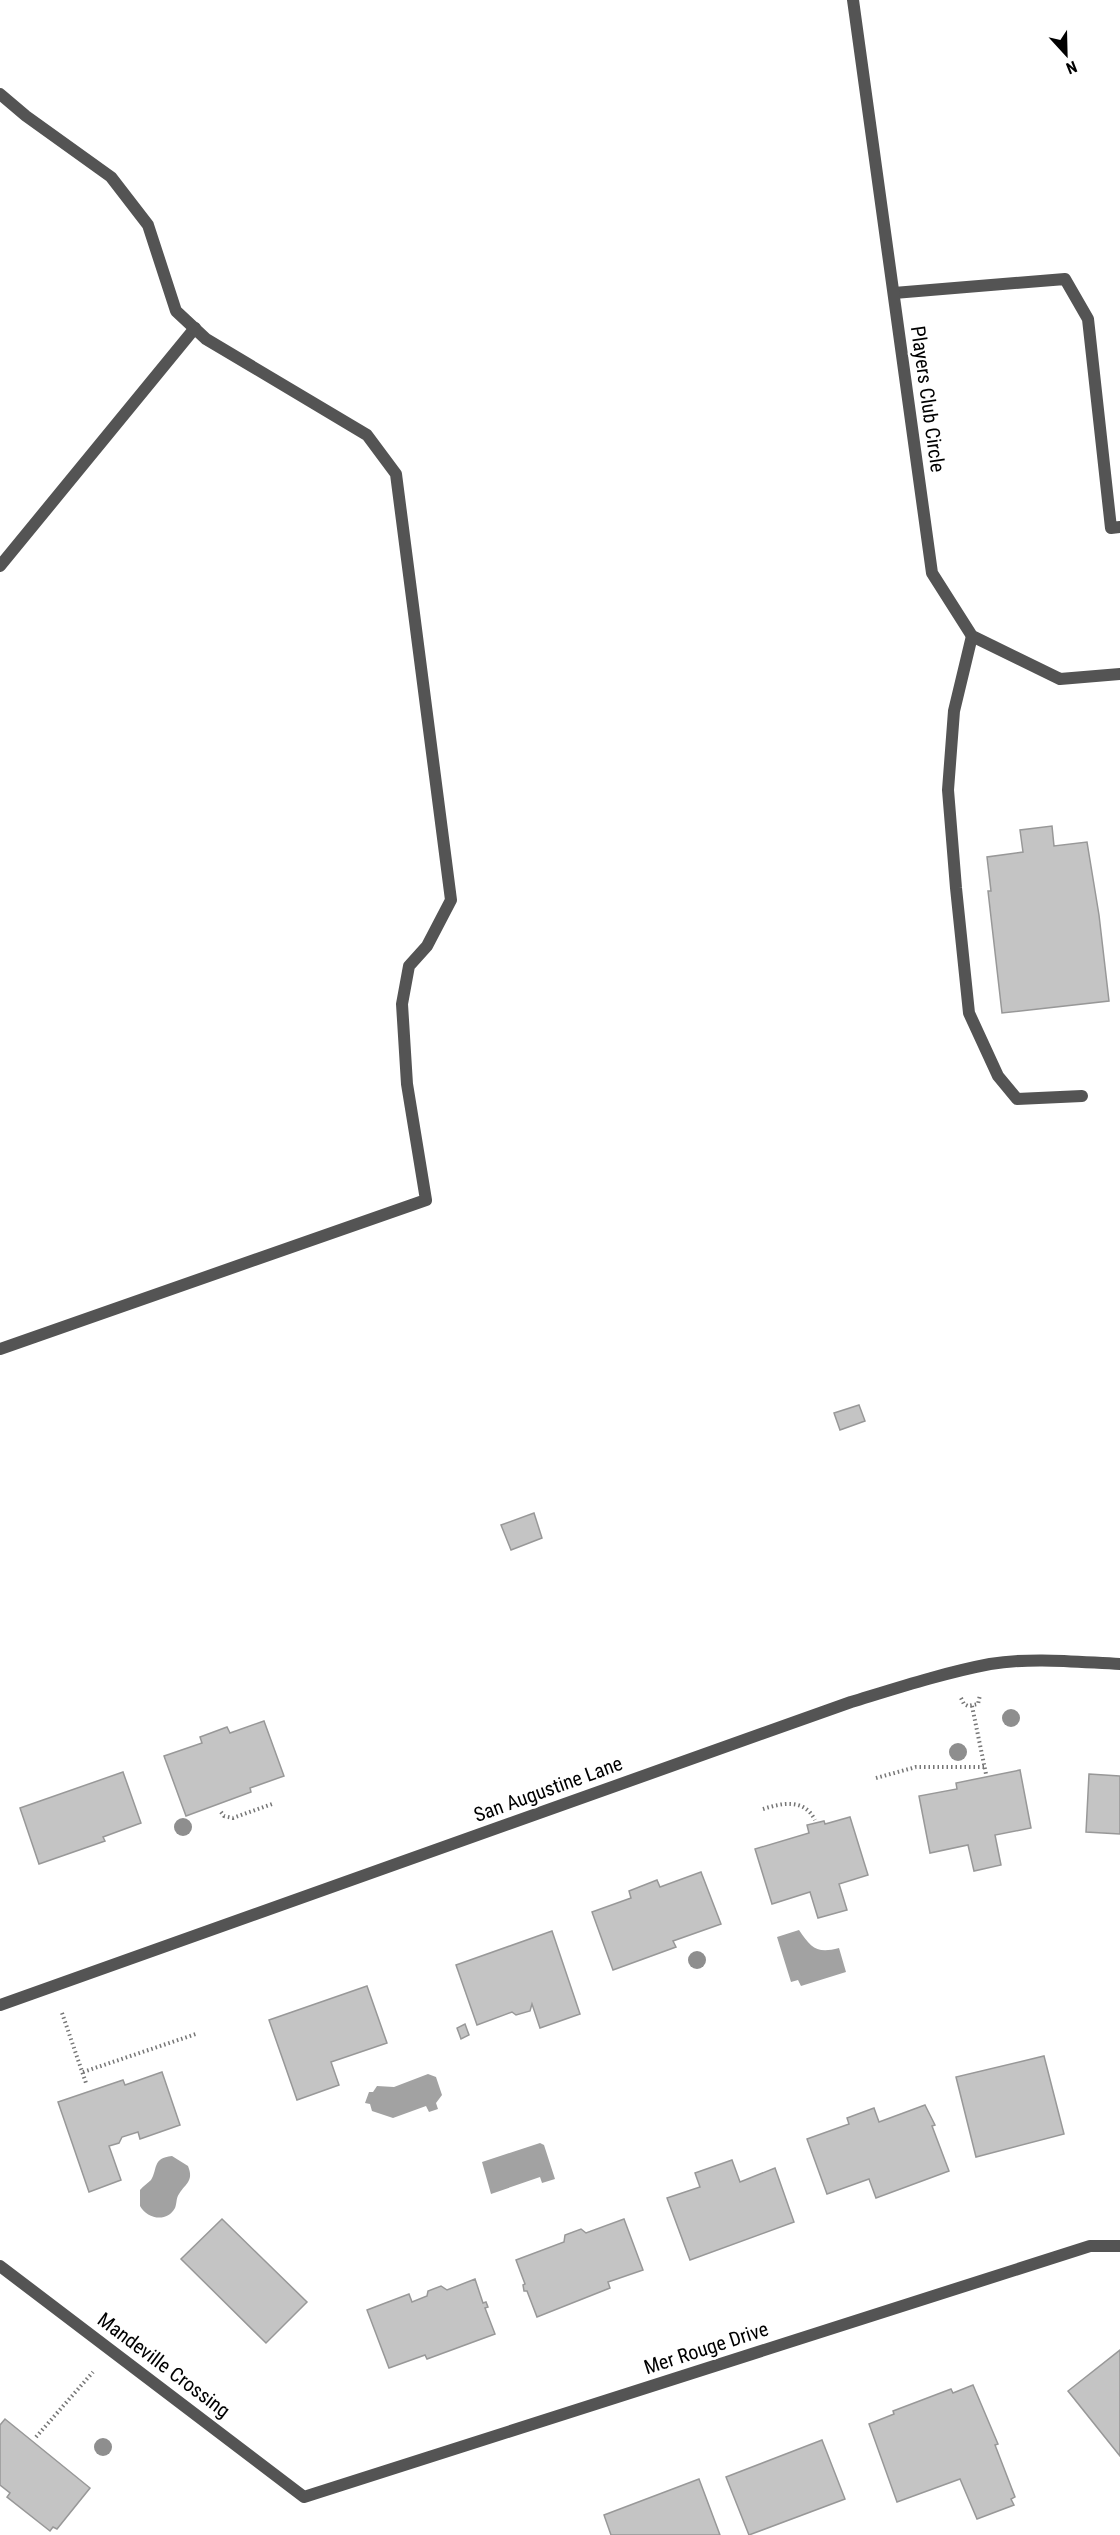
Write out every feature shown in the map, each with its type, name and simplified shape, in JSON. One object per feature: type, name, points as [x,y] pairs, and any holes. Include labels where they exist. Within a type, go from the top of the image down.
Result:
[{"type":"street","name":"Players Club Circle","points":[[853,0],[932,573],[972,636]]},
{"type":"street","points":[[0,94],[26,116],[111,177],[148,225],[176,312],[206,339],[367,435],[396,474],[451,900],[427,946],[409,966],[402,1004],[407,1084],[426,1200],[0,1349]]},
{"type":"street","points":[[894,293],[1065,279],[1088,319],[1111,528],[1120,527]]},
{"type":"street","points":[[0,566],[195,328]]},
{"type":"street","points":[[1082,1096],[1017,1100],[998,1076],[969,1013],[948,790],[954,711],[972,636],[1060,679],[1120,674]]},
{"type":"street","name":"San Augustine Lane","points":[[0,2005],[851,1702],[920,1681],[992,1664],[1048,1661],[1120,1664]]},
{"type":"street","name":"Mer Rouge Drive","points":[[304,2497],[1090,2246],[1120,2246]]},
{"type":"street","name":"Mandeville Crossing","points":[[0,2266],[304,2497]]},
{"type":"path","points":[[961,1698],[964,1704],[972,1706],[978,1704],[980,1694]]},
{"type":"path","points":[[972,1706],[986,1774]]},
{"type":"path","points":[[876,1779],[916,1767],[985,1767]]},
{"type":"path","points":[[763,1809],[784,1803],[795,1804],[811,1813],[815,1820]]},
{"type":"path","points":[[221,1812],[224,1816],[233,1818],[272,1804]]},
{"type":"path","points":[[62,2012],[86,2083]]},
{"type":"path","points":[[83,2072],[196,2034]]},
{"type":"path","points":[[36,2437],[93,2372]]},
{"type":"shaded area","points":[[799,1930],[815,1948],[831,1950],[839,1948],[846,1972],[801,1986],[798,1980],[791,1982],[777,1937]]},
{"type":"shaded area","points":[[428,2074],[436,2077],[442,2095],[436,2103],[438,2109],[429,2112],[426,2106],[393,2118],[372,2111],[370,2104],[365,2103],[369,2092],[373,2092],[377,2086],[394,2087]]},
{"type":"shaded area","points":[[540,2143],[544,2145],[555,2179],[542,2183],[540,2177],[491,2194],[482,2162]]},
{"type":"shaded area","points":[[172,2156],[188,2166],[190,2179],[178,2196],[171,2213],[157,2218],[147,2214],[140,2206],[140,2190],[151,2180],[158,2162]]},
{"type":"building","points":[[1052,826],[1054,846],[1087,842],[1099,915],[1109,1001],[1002,1013],[988,891],[991,891],[987,857],[1023,852],[1020,830]]},
{"type":"building","points":[[859,1405],[865,1421],[840,1430],[834,1413]]},
{"type":"building","points":[[534,1513],[542,1538],[511,1550],[501,1525]]},
{"type":"building","points":[[264,1721],[284,1776],[250,1788],[251,1792],[186,1816],[164,1756],[202,1743],[200,1737],[227,1727],[230,1733]]},
{"type":"building","points":[[1020,1770],[1031,1828],[995,1835],[1001,1865],[974,1871],[968,1845],[930,1853],[919,1796],[957,1789],[956,1783]]},
{"type":"building","points":[[123,1772],[141,1823],[103,1837],[105,1841],[39,1864],[20,1808]]},
{"type":"building","points":[[1089,1774],[1120,1776],[1120,1834],[1086,1832]]},
{"type":"building","points":[[850,1817],[868,1875],[839,1884],[847,1910],[818,1918],[810,1892],[772,1904],[755,1849],[809,1833],[807,1825],[824,1821],[825,1824]]},
{"type":"building","points":[[701,1872],[721,1924],[673,1941],[676,1947],[613,1970],[592,1912],[631,1898],[629,1891],[657,1880],[660,1887]]},
{"type":"building","points":[[552,1931],[580,2014],[540,2028],[532,2004],[530,2011],[516,2015],[512,2012],[477,2025],[456,1965]]},
{"type":"building","points":[[367,1986],[387,2043],[331,2062],[339,2085],[297,2100],[269,2020]]},
{"type":"building","points":[[465,2024],[469,2035],[461,2039],[457,2028]]},
{"type":"building","points":[[1044,2056],[1064,2134],[976,2157],[956,2077]]},
{"type":"building","points":[[162,2072],[180,2125],[140,2139],[138,2132],[122,2137],[119,2143],[109,2146],[121,2180],[89,2192],[58,2102],[123,2080],[125,2085]]},
{"type":"building","points":[[925,2105],[935,2125],[932,2126],[949,2171],[876,2198],[869,2179],[827,2194],[807,2139],[849,2124],[847,2118],[874,2108],[879,2122]]},
{"type":"building","points":[[732,2160],[740,2182],[775,2168],[794,2222],[690,2260],[667,2198],[700,2187],[695,2173]]},
{"type":"building","points":[[222,2219],[307,2302],[266,2343],[181,2259]]},
{"type":"building","points":[[624,2219],[643,2270],[608,2282],[610,2288],[537,2317],[527,2291],[524,2291],[523,2285],[525,2284],[516,2260],[564,2242],[565,2235],[581,2229],[586,2233]]},
{"type":"building","points":[[475,2279],[483,2303],[486,2302],[488,2307],[485,2308],[495,2334],[427,2359],[425,2355],[389,2368],[367,2310],[409,2294],[412,2302],[427,2296],[428,2291],[441,2286],[447,2290]]},
{"type":"building","points":[[1120,2350],[1120,2456],[1068,2391]]},
{"type":"building","points":[[973,2385],[998,2444],[995,2445],[1015,2497],[1011,2499],[1014,2505],[977,2519],[960,2479],[897,2502],[869,2424],[894,2414],[893,2411],[951,2389],[953,2393]]},
{"type":"building","points":[[5,2419],[90,2488],[57,2529],[53,2527],[50,2531],[7,2497],[10,2493],[0,2485],[0,2425]]},
{"type":"building","points":[[822,2440],[845,2499],[749,2535],[726,2477]]},
{"type":"building","points":[[699,2479],[720,2535],[611,2535],[604,2515]]}]
